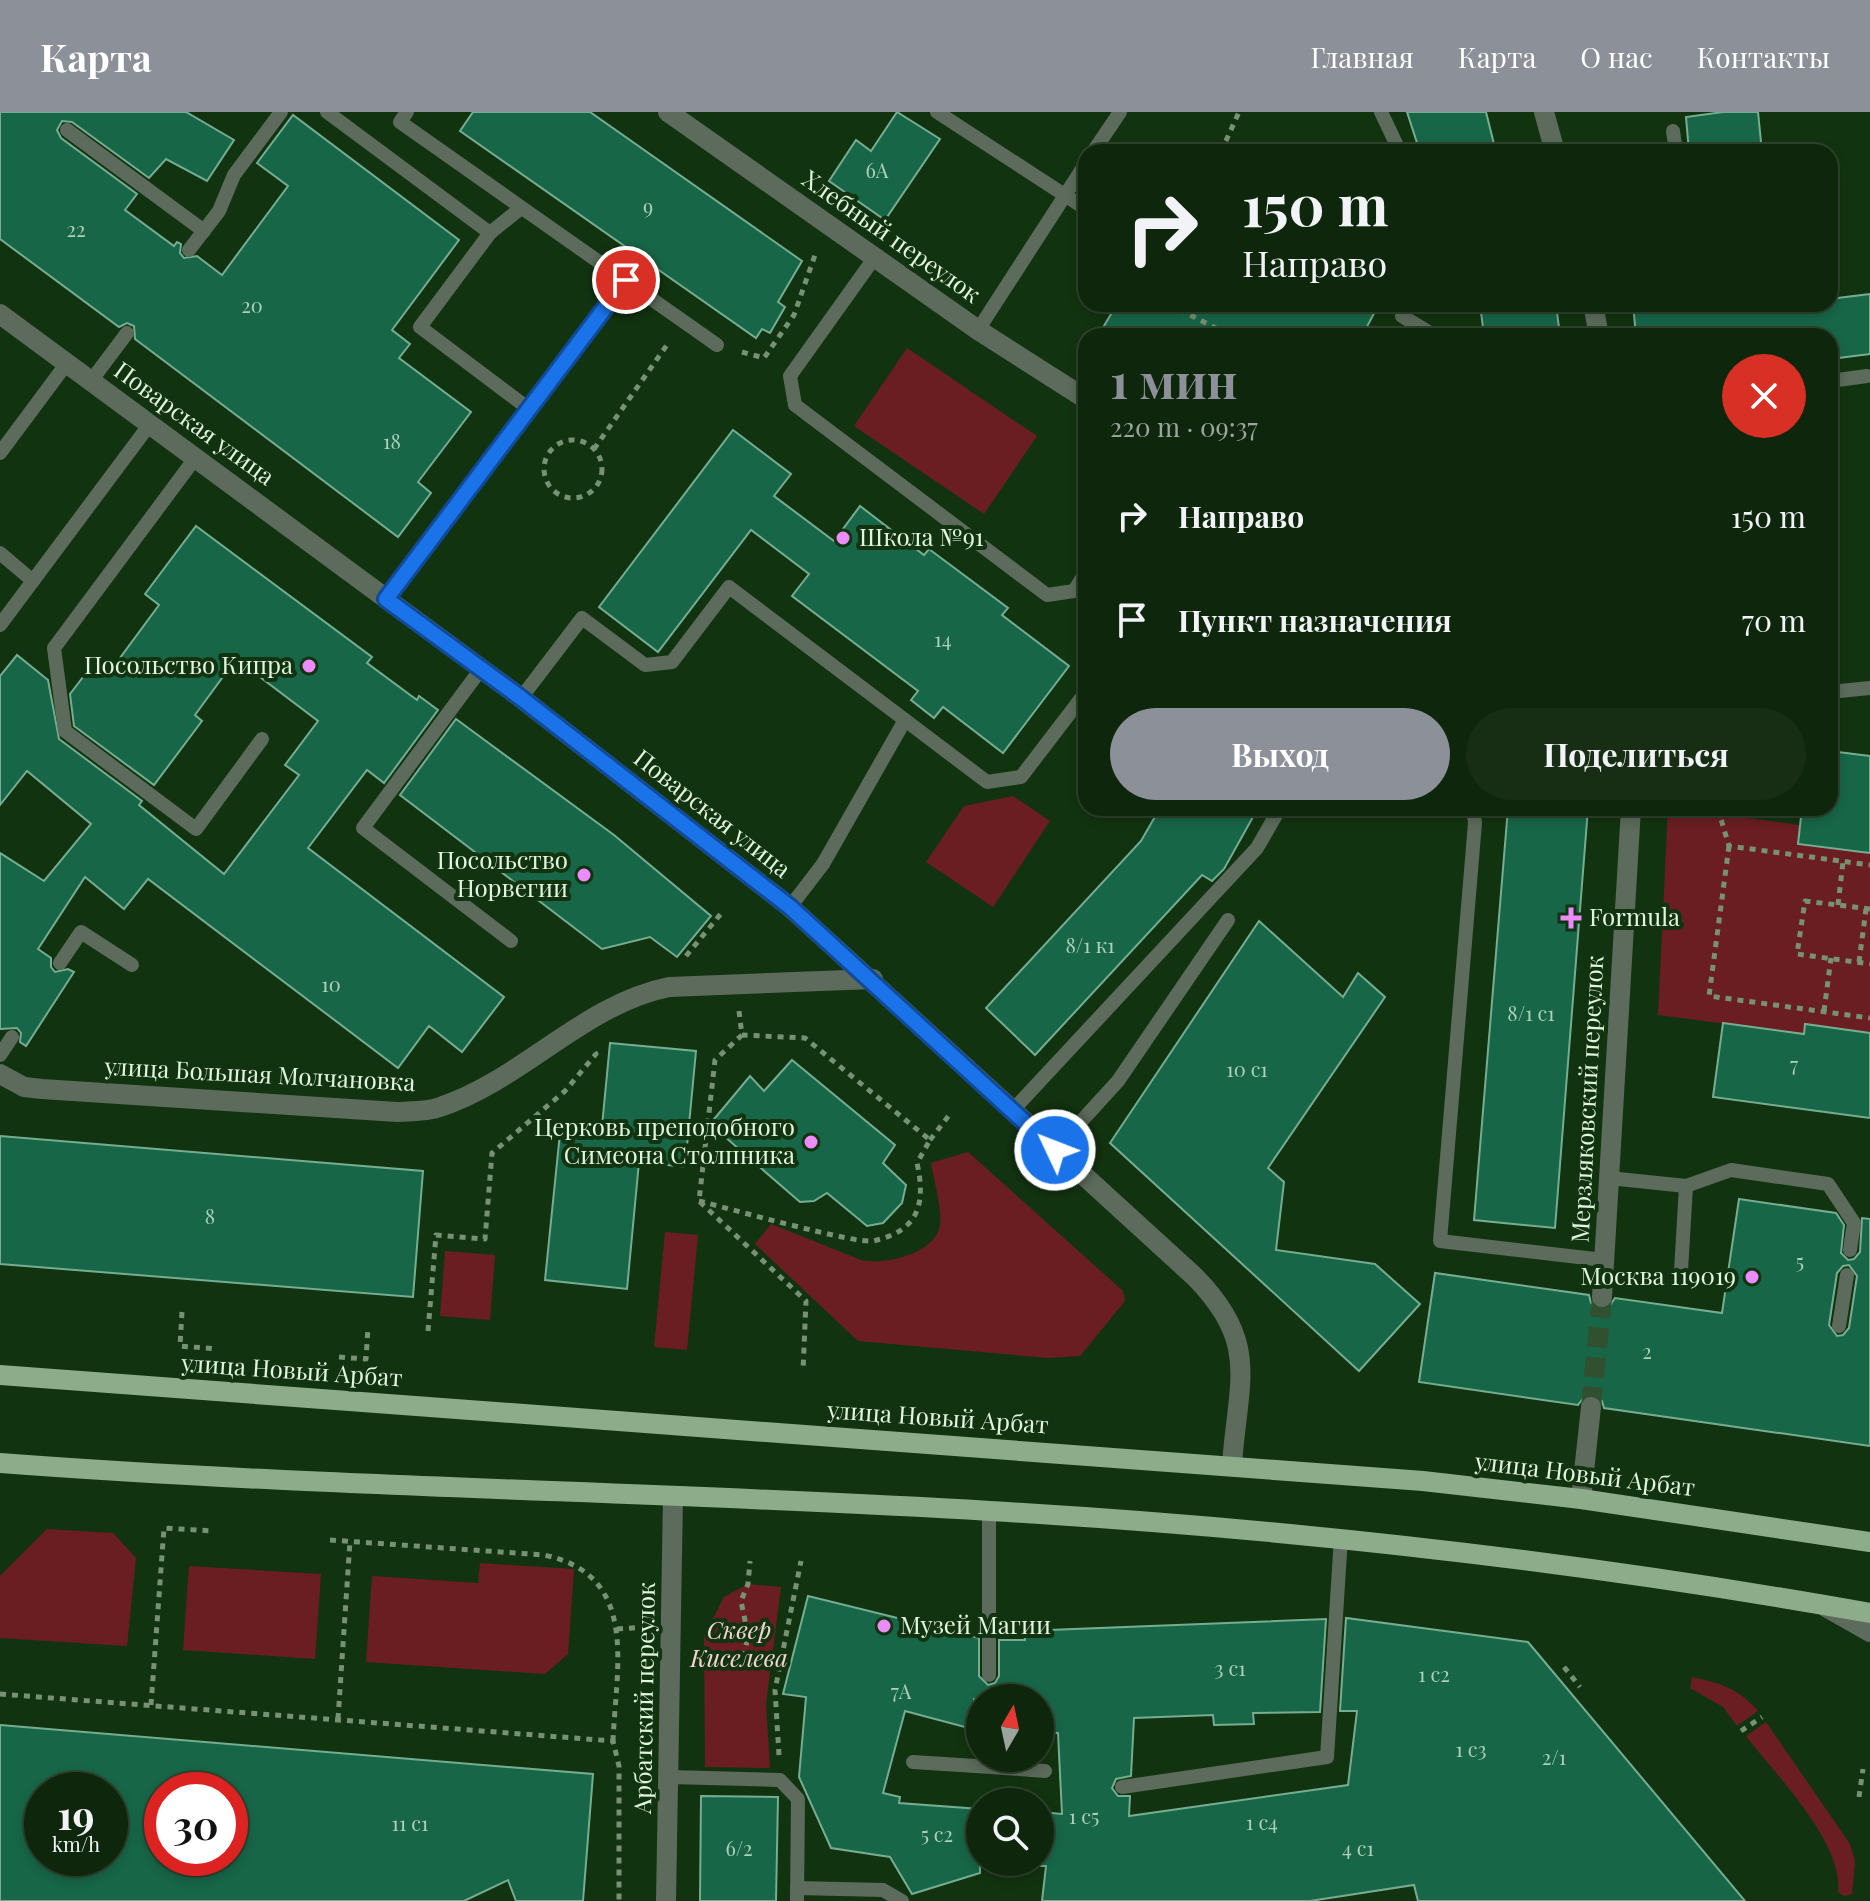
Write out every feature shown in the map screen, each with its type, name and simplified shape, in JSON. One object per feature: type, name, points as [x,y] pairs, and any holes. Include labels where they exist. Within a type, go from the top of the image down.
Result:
[{"type":"main road","name":"улица Новый Арбат","points":[[0,1375],[1232,1464],[1581,1499],[1870,1542]]},
{"type":"main road","points":[[0,1463],[989,1511],[1341,1537],[1475,1552],[1870,1613]]},
{"type":"street","name":"Хлебный переулок","points":[[668,112],[978,330],[1078,394]]},
{"type":"street","points":[[1544,112],[1553,144]]},
{"type":"street","name":"Поварская улица","points":[[0,314],[521,698],[790,907],[873,979],[1220,1303],[1235,1329],[1241,1354],[1232,1464]]},
{"type":"street","name":"Мерзляковский переулок","points":[[1602,1297],[1631,816]]},
{"type":"street","name":"улица Большая Молчановка","points":[[0,1074],[24,1087],[42,1089],[397,1112],[437,1109],[468,1096],[636,994],[669,987],[873,979]]},
{"type":"street","points":[[1581,1499],[1591,1407]]},
{"type":"street","name":"Арбатский переулок","points":[[666,1901],[673,1497]]},
{"type":"street","points":[[1822,1605],[1870,1632]]},
{"type":"lane","points":[[189,250],[219,211],[234,175],[281,112]]},
{"type":"lane","points":[[327,112],[490,233]]},
{"type":"lane","points":[[407,112],[400,122],[717,345]]},
{"type":"lane","points":[[937,112],[1078,205]]},
{"type":"lane","points":[[1098,144],[1120,112]]},
{"type":"lane","points":[[1381,112],[1396,144]]},
{"type":"lane","points":[[67,130],[204,231]]},
{"type":"lane","points":[[1673,131],[1675,144]]},
{"type":"lane","points":[[978,330],[1078,175]]},
{"type":"lane","points":[[521,208],[490,233],[420,327],[529,409]]},
{"type":"lane","points":[[875,257],[790,376],[795,405],[1047,595],[1074,591],[1078,585]]},
{"type":"lane","points":[[386,599],[626,280]]},
{"type":"lane","points":[[1402,316],[1422,328]]},
{"type":"lane","points":[[91,381],[127,333]]},
{"type":"lane","points":[[0,453],[67,363]]},
{"type":"lane","points":[[1838,380],[1867,376]]},
{"type":"lane","points":[[0,625],[150,424]]},
{"type":"lane","points":[[196,457],[54,648],[65,731],[196,829],[262,739]]},
{"type":"lane","points":[[0,553],[33,581]]},
{"type":"lane","points":[[521,698],[582,618],[645,665],[672,662],[729,587],[987,782],[1021,777],[1078,702]]},
{"type":"lane","points":[[481,669],[363,828],[511,941]]},
{"type":"lane","points":[[1838,691],[1870,688]]},
{"type":"lane","points":[[790,907],[823,864],[905,720]]},
{"type":"lane","points":[[1013,1110],[1257,848],[1275,816]]},
{"type":"lane","points":[[1474,816],[1440,1241],[1604,1260]]},
{"type":"lane","points":[[1055,1150],[1118,1081],[1228,920]]},
{"type":"lane","points":[[60,963],[81,932],[132,965]]},
{"type":"lane","points":[[0,1055],[12,1037]]},
{"type":"lane","points":[[1609,1178],[1686,1186],[1731,1170],[1828,1184],[1854,1223],[1850,1250]]},
{"type":"lane","points":[[1681,1271],[1686,1186]]},
{"type":"lane","points":[[1839,1326],[1847,1275]]},
{"type":"lane","points":[[989,1511],[989,1675]]},
{"type":"lane","points":[[1122,1787],[1327,1757],[1341,1537]]},
{"type":"lane","points":[[913,1762],[966,1763]]},
{"type":"lane","points":[[670,1777],[780,1780],[798,1799],[797,1895],[883,1890],[902,1901]]},
{"type":"path","points":[[1225,144],[1239,112]]},
{"type":"path","points":[[717,345],[764,358],[794,315],[815,255]]},
{"type":"path","points":[[1184,312],[1216,328]]},
{"type":"path","points":[[594,449],[684,322]]},
{"type":"path","points":[[571,440],[594,449],[601,472],[592,489],[574,497],[552,488],[544,470],[553,448],[571,440]]},
{"type":"path","points":[[1721,816],[1729,846],[1709,996],[1870,1018]]},
{"type":"path","points":[[1729,846],[1870,865]]},
{"type":"path","points":[[1838,905],[1843,862]]},
{"type":"path","points":[[1859,962],[1868,909],[1805,901],[1797,954],[1870,964]]},
{"type":"path","points":[[681,963],[724,910]]},
{"type":"path","points":[[1824,1011],[1831,958]]},
{"type":"path","points":[[738,1006],[742,1035]]},
{"type":"path","points":[[428,1331],[436,1235],[485,1239],[492,1153],[565,1091],[596,1054],[580,1028]]},
{"type":"path","points":[[699,1201],[715,1060],[742,1035],[805,1038],[930,1140]]},
{"type":"path","points":[[699,1201],[870,1242],[900,1230],[920,1209],[923,1192],[917,1163],[950,1114]]},
{"type":"path","points":[[699,1201],[806,1301],[803,1371]]},
{"type":"path","points":[[182,1312],[180,1346],[217,1349]]},
{"type":"path","points":[[339,1357],[366,1359],[368,1327]]},
{"type":"path","points":[[151,1705],[164,1528],[213,1531]]},
{"type":"path","points":[[330,1540],[513,1552],[570,1561],[603,1589],[617,1629],[613,1741],[619,1766],[619,1901]]},
{"type":"path","points":[[338,1719],[350,1541]]},
{"type":"path","points":[[744,1657],[748,1635],[741,1601],[748,1584],[750,1561]]},
{"type":"path","points":[[780,1780],[775,1690],[801,1561]]},
{"type":"path","points":[[617,1629],[657,1627]]},
{"type":"path","points":[[1564,1667],[1580,1687]]},
{"type":"path","points":[[0,1694],[613,1741]]},
{"type":"path","points":[[1741,1731],[1762,1717]]},
{"type":"path","points":[[1859,1797],[1863,1769]]},
{"type":"green space","points":[[907,348],[1037,436],[984,514],[854,426]]},
{"type":"green space","points":[[1013,796],[1050,821],[993,907],[926,862],[964,806]]},
{"type":"green space","points":[[1668,816],[1732,816],[1800,825],[1870,853],[1870,1033],[1805,1025],[1804,1034],[1658,1015]]},
{"type":"green space","points":[[968,1152],[1123,1291],[1125,1301],[1080,1356],[1048,1358],[858,1341],[755,1244],[771,1224],[861,1260],[895,1259],[920,1250],[937,1235],[940,1225],[931,1163]]},
{"type":"green space","points":[[665,1232],[698,1235],[687,1350],[654,1347]]},
{"type":"green space","points":[[445,1251],[495,1255],[490,1320],[440,1316]]},
{"type":"green space","points":[[47,1529],[113,1533],[136,1558],[127,1646],[0,1638],[0,1576]]},
{"type":"green space","points":[[480,1563],[574,1569],[568,1654],[545,1674],[366,1662],[372,1576],[478,1583]]},
{"type":"green space","points":[[189,1566],[321,1574],[315,1659],[183,1650]]},
{"type":"green space","name":"Сквер Киселева","points":[[748,1584],[781,1587],[766,1704],[770,1768],[705,1767],[704,1636],[724,1597]]},
{"type":"green space","points":[[1692,1677],[1728,1688],[1758,1711],[1737,1726],[1723,1707],[1690,1688]]},
{"type":"green space","points":[[1766,1722],[1850,1844],[1855,1861],[1852,1894],[1844,1896],[1838,1892],[1837,1873],[1819,1831],[1746,1736]]},
{"type":"building","points":[[0,112],[186,112],[234,140],[207,181],[166,159],[149,178],[72,122],[62,121],[57,130],[61,138],[137,194],[125,210],[174,246],[177,242],[181,244],[180,253],[184,258],[197,256],[222,275],[288,186],[257,163],[293,115],[459,240],[392,330],[410,344],[399,358],[471,412],[418,482],[431,493],[398,537],[135,339],[134,326],[127,323],[119,327],[0,239]]},
{"type":"building","points":[[473,112],[590,112],[802,261],[778,302],[785,307],[770,333],[762,329],[756,338],[460,131]]},
{"type":"building","points":[[897,112],[940,139],[885,220],[829,181],[856,140],[871,151]]},
{"type":"building","points":[[1407,112],[1486,112],[1494,144],[1417,144]]},
{"type":"building","points":[[1723,112],[1758,112],[1761,144],[1688,144],[1686,117]]},
{"type":"building","points":[[1870,294],[1870,354],[1838,358],[1838,328],[1635,328],[1634,312],[1838,312],[1838,298]]},
{"type":"building","points":[[1112,312],[1375,312],[1366,328],[1103,328]]},
{"type":"building","points":[[1481,312],[1557,312],[1559,328],[1483,328]]},
{"type":"building","points":[[733,430],[791,474],[774,496],[834,541],[860,506],[924,555],[929,549],[1008,608],[1002,615],[1069,666],[1003,753],[943,707],[934,718],[911,700],[918,691],[792,596],[809,574],[751,530],[658,652],[599,607]]},
{"type":"building","points":[[196,526],[372,657],[367,663],[417,700],[419,696],[438,710],[384,783],[367,770],[308,848],[504,997],[462,1052],[429,1026],[398,1068],[148,879],[124,909],[85,877],[38,949],[51,958],[51,967],[55,972],[68,969],[74,972],[26,1046],[20,1042],[21,1033],[17,1028],[0,1029],[0,853],[44,881],[91,824],[27,771],[0,805],[0,676],[17,655],[48,680],[59,739],[142,801],[139,805],[224,874],[299,775],[285,765],[318,721],[236,659],[195,715],[202,721],[154,785],[74,726],[70,694],[97,659],[111,670],[159,605],[145,594]]},
{"type":"building","name":"Посольство Норвегии","points":[[456,719],[614,835],[711,916],[677,957],[650,937],[602,949],[400,795]]},
{"type":"building","points":[[1838,752],[1870,756],[1870,853],[1798,844],[1801,816],[1838,816]]},
{"type":"building","points":[[1155,816],[1254,816],[1224,869],[1212,881],[1202,875],[1035,1055],[986,1008],[1141,841]]},
{"type":"building","points":[[1507,816],[1587,816],[1555,1228],[1474,1220]]},
{"type":"building","points":[[1259,921],[1343,997],[1358,973],[1385,997],[1268,1168],[1284,1182],[1276,1250],[1375,1264],[1420,1304],[1359,1371],[1110,1143]]},
{"type":"building","points":[[1723,1023],[1804,1034],[1805,1024],[1870,1033],[1870,1118],[1713,1097]]},
{"type":"building","points":[[610,1043],[696,1051],[685,1167],[639,1162],[627,1289],[545,1280],[561,1123],[602,1126]]},
{"type":"building","name":"Церковь преподобного Симеона Столпника","points":[[792,1060],[895,1145],[883,1163],[906,1185],[902,1203],[883,1223],[867,1226],[827,1193],[814,1201],[800,1202],[710,1124],[750,1076],[764,1091]]},
{"type":"building","points":[[0,1136],[423,1171],[413,1297],[0,1264]]},
{"type":"building","points":[[1739,1199],[1836,1213],[1844,1225],[1841,1253],[1848,1260],[1854,1259],[1860,1252],[1862,1218],[1870,1219],[1870,1446],[1604,1408],[1602,1401],[1593,1394],[1585,1396],[1578,1405],[1419,1382],[1435,1273],[1589,1295],[1591,1303],[1600,1310],[1608,1308],[1615,1298],[1722,1313]],"holes":[[[1849,1265],[1857,1276],[1849,1328],[1843,1335],[1837,1336],[1829,1325],[1837,1273],[1843,1266]]]},
{"type":"building","points":[[808,1596],[979,1638],[979,1676],[987,1684],[966,1684],[966,1727],[905,1711],[883,1793],[900,1797],[899,1803],[966,1808],[966,1876],[970,1876],[912,1894],[890,1857],[831,1848],[799,1777],[806,1697],[783,1694]]},
{"type":"building","points":[[1346,1618],[1528,1642],[1745,1901],[1418,1901],[1414,1885],[1310,1901],[1042,1901],[1045,1876],[1054,1876],[1054,1813],[1062,1814],[1058,1733],[1054,1733],[1054,1684],[992,1684],[999,1676],[999,1640],[1025,1640],[1024,1631],[1326,1619],[1320,1712],[1253,1713],[1254,1724],[1214,1725],[1213,1715],[1134,1718],[1131,1776],[1116,1779],[1112,1788],[1118,1796],[1130,1796],[1129,1816],[1348,1785],[1357,1711],[1340,1711]]},
{"type":"building","points":[[0,1725],[593,1774],[583,1901],[516,1901],[508,1880],[464,1901],[0,1901]]},
{"type":"building","points":[[701,1796],[778,1797],[776,1901],[700,1901]]},
{"type":"tunnel","points":[[1591,1407],[1602,1297]]},
{"type":"place","name":"Школа №91","points":[[843,538]]},
{"type":"place","name":"Посольство Кипра","points":[[309,666]]},
{"type":"place","name":"Посольство Норвегии","points":[[584,875]]},
{"type":"place","name":"Formula","points":[[1571,918]]},
{"type":"place","name":"Церковь преподобного Симеона Столпника","points":[[811,1142]]},
{"type":"place","name":"Москва 119019","points":[[1752,1277]]},
{"type":"place","name":"Музей Магии","points":[[884,1626]]},
{"type":"route","points":[[626,280],[386,599],[521,698],[790,907],[873,979],[1055,1150]]}]
